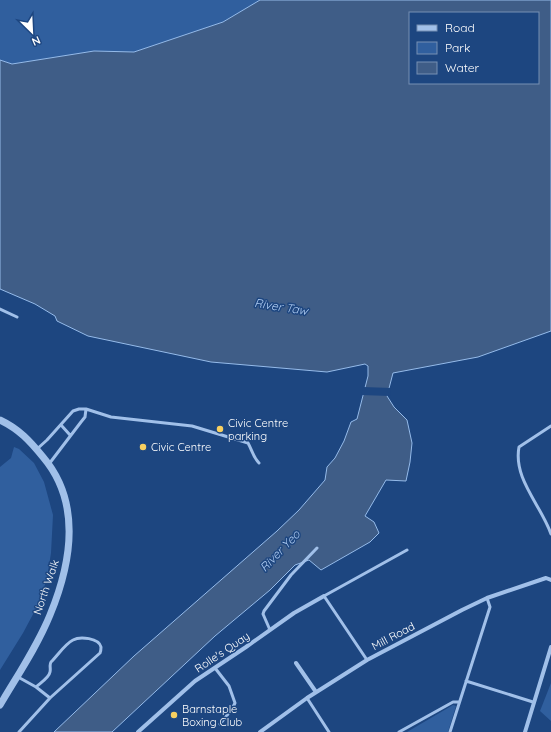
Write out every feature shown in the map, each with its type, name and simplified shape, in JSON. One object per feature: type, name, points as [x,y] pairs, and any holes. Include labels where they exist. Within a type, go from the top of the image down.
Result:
[{"type":"street","name":"North Walk","points":[[0,420],[25,436],[49,464],[59,480],[65,495],[69,513],[67,560],[50,615],[0,705]]},
{"type":"street","name":"Mill Road","points":[[260,732],[307,698],[367,660],[462,610],[487,598],[546,578],[551,580]]},
{"type":"street","name":"Rolle's Quay","points":[[138,732],[195,681],[294,613],[324,596]]},
{"type":"street","points":[[525,732],[551,647]]},
{"type":"street","points":[[296,663],[316,692]]},
{"type":"lane","points":[[0,309],[17,317]]},
{"type":"lane","points":[[49,464],[85,417],[86,409]]},
{"type":"lane","points":[[37,449],[73,411],[86,409],[111,417],[192,426],[236,439],[248,443],[254,458],[259,463]]},
{"type":"lane","points":[[61,425],[70,435]]},
{"type":"lane","points":[[551,426],[519,447],[518,452],[518,464],[525,485],[541,510],[551,534]]},
{"type":"lane","points":[[270,630],[265,621],[263,614],[264,611],[291,575],[317,548]]},
{"type":"lane","points":[[367,660],[324,596],[406,550]]},
{"type":"lane","points":[[450,732],[490,607],[487,598]]},
{"type":"lane","points":[[19,732],[50,698],[100,653],[101,647],[98,642],[91,639],[76,638],[73,640],[51,662],[49,674],[36,686]]},
{"type":"lane","points":[[215,668],[229,686],[235,703],[220,724]]},
{"type":"lane","points":[[16,676],[36,686],[50,698]]},
{"type":"lane","points":[[466,681],[533,702]]},
{"type":"lane","points":[[307,698],[329,732]]},
{"type":"lane","points":[[399,732],[453,702],[459,702]]},
{"type":"green space","points":[[0,0],[260,0],[223,22],[134,52],[94,51],[12,64],[0,60]]},
{"type":"green space","points":[[14,447],[19,449],[34,463],[44,482],[53,515],[51,553],[47,578],[39,603],[23,633],[0,670],[0,467],[11,458]]},
{"type":"green space","points":[[551,683],[551,721],[540,711]]},
{"type":"green space","points":[[453,705],[456,706],[448,732],[407,732]]},
{"type":"water","points":[[260,0],[551,0],[551,331],[478,357],[393,373],[387,396],[394,407],[407,420],[412,443],[406,481],[386,480],[365,516],[374,522],[379,533],[370,542],[321,570],[309,560],[295,565],[270,590],[215,636],[112,732],[54,732],[134,656],[299,510],[325,480],[327,467],[335,458],[344,441],[351,422],[357,419],[368,376],[368,366],[365,364],[327,372],[211,362],[88,336],[57,321],[55,316],[35,304],[0,289],[0,60],[12,64],[94,51],[134,52],[223,22]]},
{"type":"pier","points":[[363,387],[391,388],[390,396],[361,395]]},
{"type":"place","name":"Civic Centre parking","points":[[220,429]]},
{"type":"place","name":"Civic Centre","points":[[143,447]]},
{"type":"place","name":"Barnstaple Boxing Club","points":[[174,715]]},
{"type":"water label","name":"River Taw","points":[[281,307]]},
{"type":"water label","name":"River Yeo","points":[[280,551]]}]
